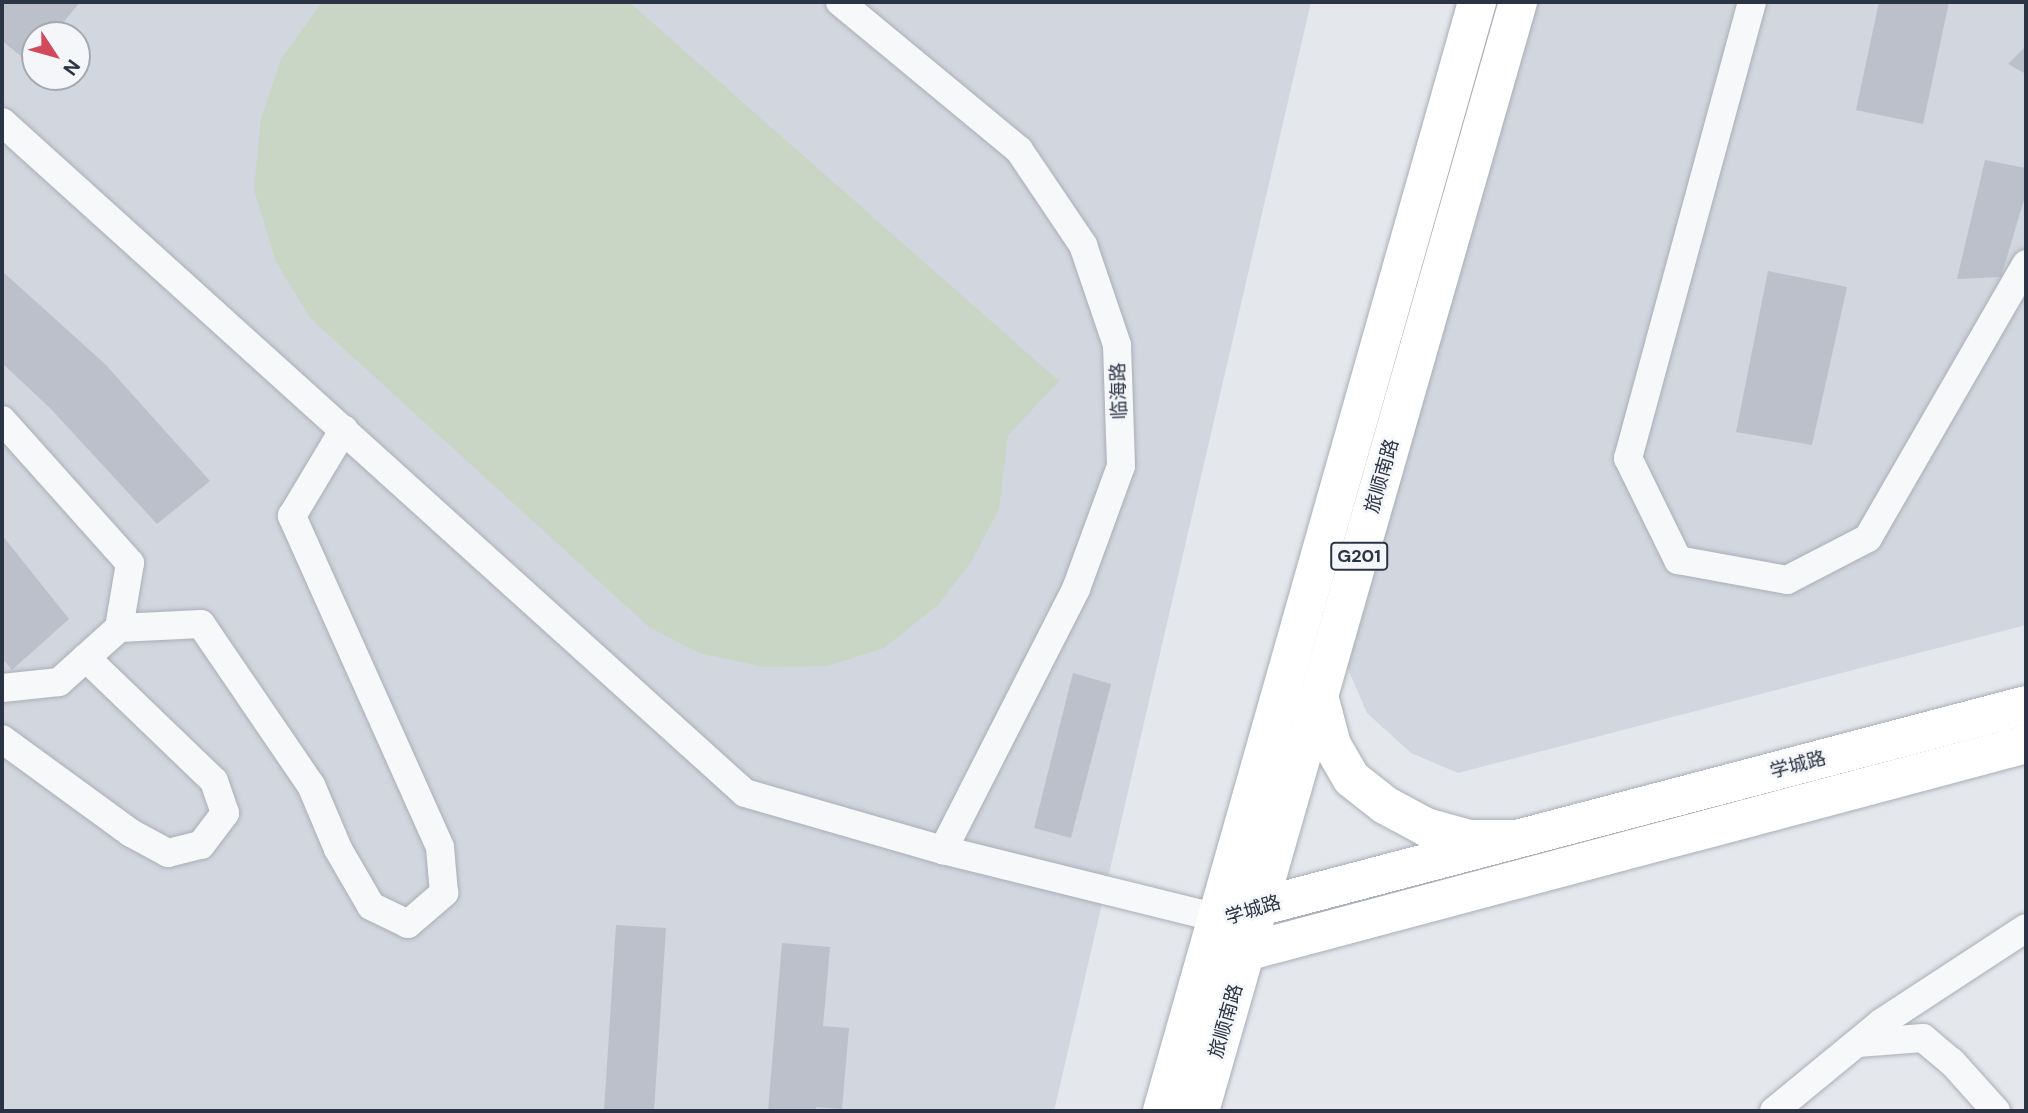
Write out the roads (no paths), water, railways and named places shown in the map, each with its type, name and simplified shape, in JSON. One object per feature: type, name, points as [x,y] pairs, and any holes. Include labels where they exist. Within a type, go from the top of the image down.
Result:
[{"type":"main road","name":"旅顺南路","points":[[1162,1111],[1477,2]]},
{"type":"main road","name":"旅顺南路","points":[[1200,1111],[1518,2]]},
{"type":"main road","points":[[1319,696],[1332,745],[1352,779],[1384,805],[1426,827],[1469,839],[1516,839]]},
{"type":"main road","name":"学城路","points":[[2026,705],[1217,918],[1246,952],[2026,744]]},
{"type":"street","name":"临海路","points":[[840,2],[1019,150],[1083,245],[1117,345],[1121,466],[1076,589],[943,850]]},
{"type":"street","points":[[1752,2],[1628,457],[1678,560],[1787,580],[1868,538],[2026,264]]},
{"type":"street","points":[[2,122],[745,793],[943,850],[1217,918]]},
{"type":"street","points":[[2,420],[130,563],[119,628]]},
{"type":"street","points":[[2,688],[59,682],[119,628],[201,624],[311,785],[338,849],[371,906],[408,924],[444,893],[440,847],[292,516],[344,429]]},
{"type":"street","points":[[2,739],[131,833],[168,853],[201,845],[225,813],[214,781],[86,657]]},
{"type":"street","points":[[1774,1111],[1881,1023],[2026,928]]},
{"type":"street","points":[[1858,1043],[1923,1038],[1952,1062],[1996,1111]]}]
